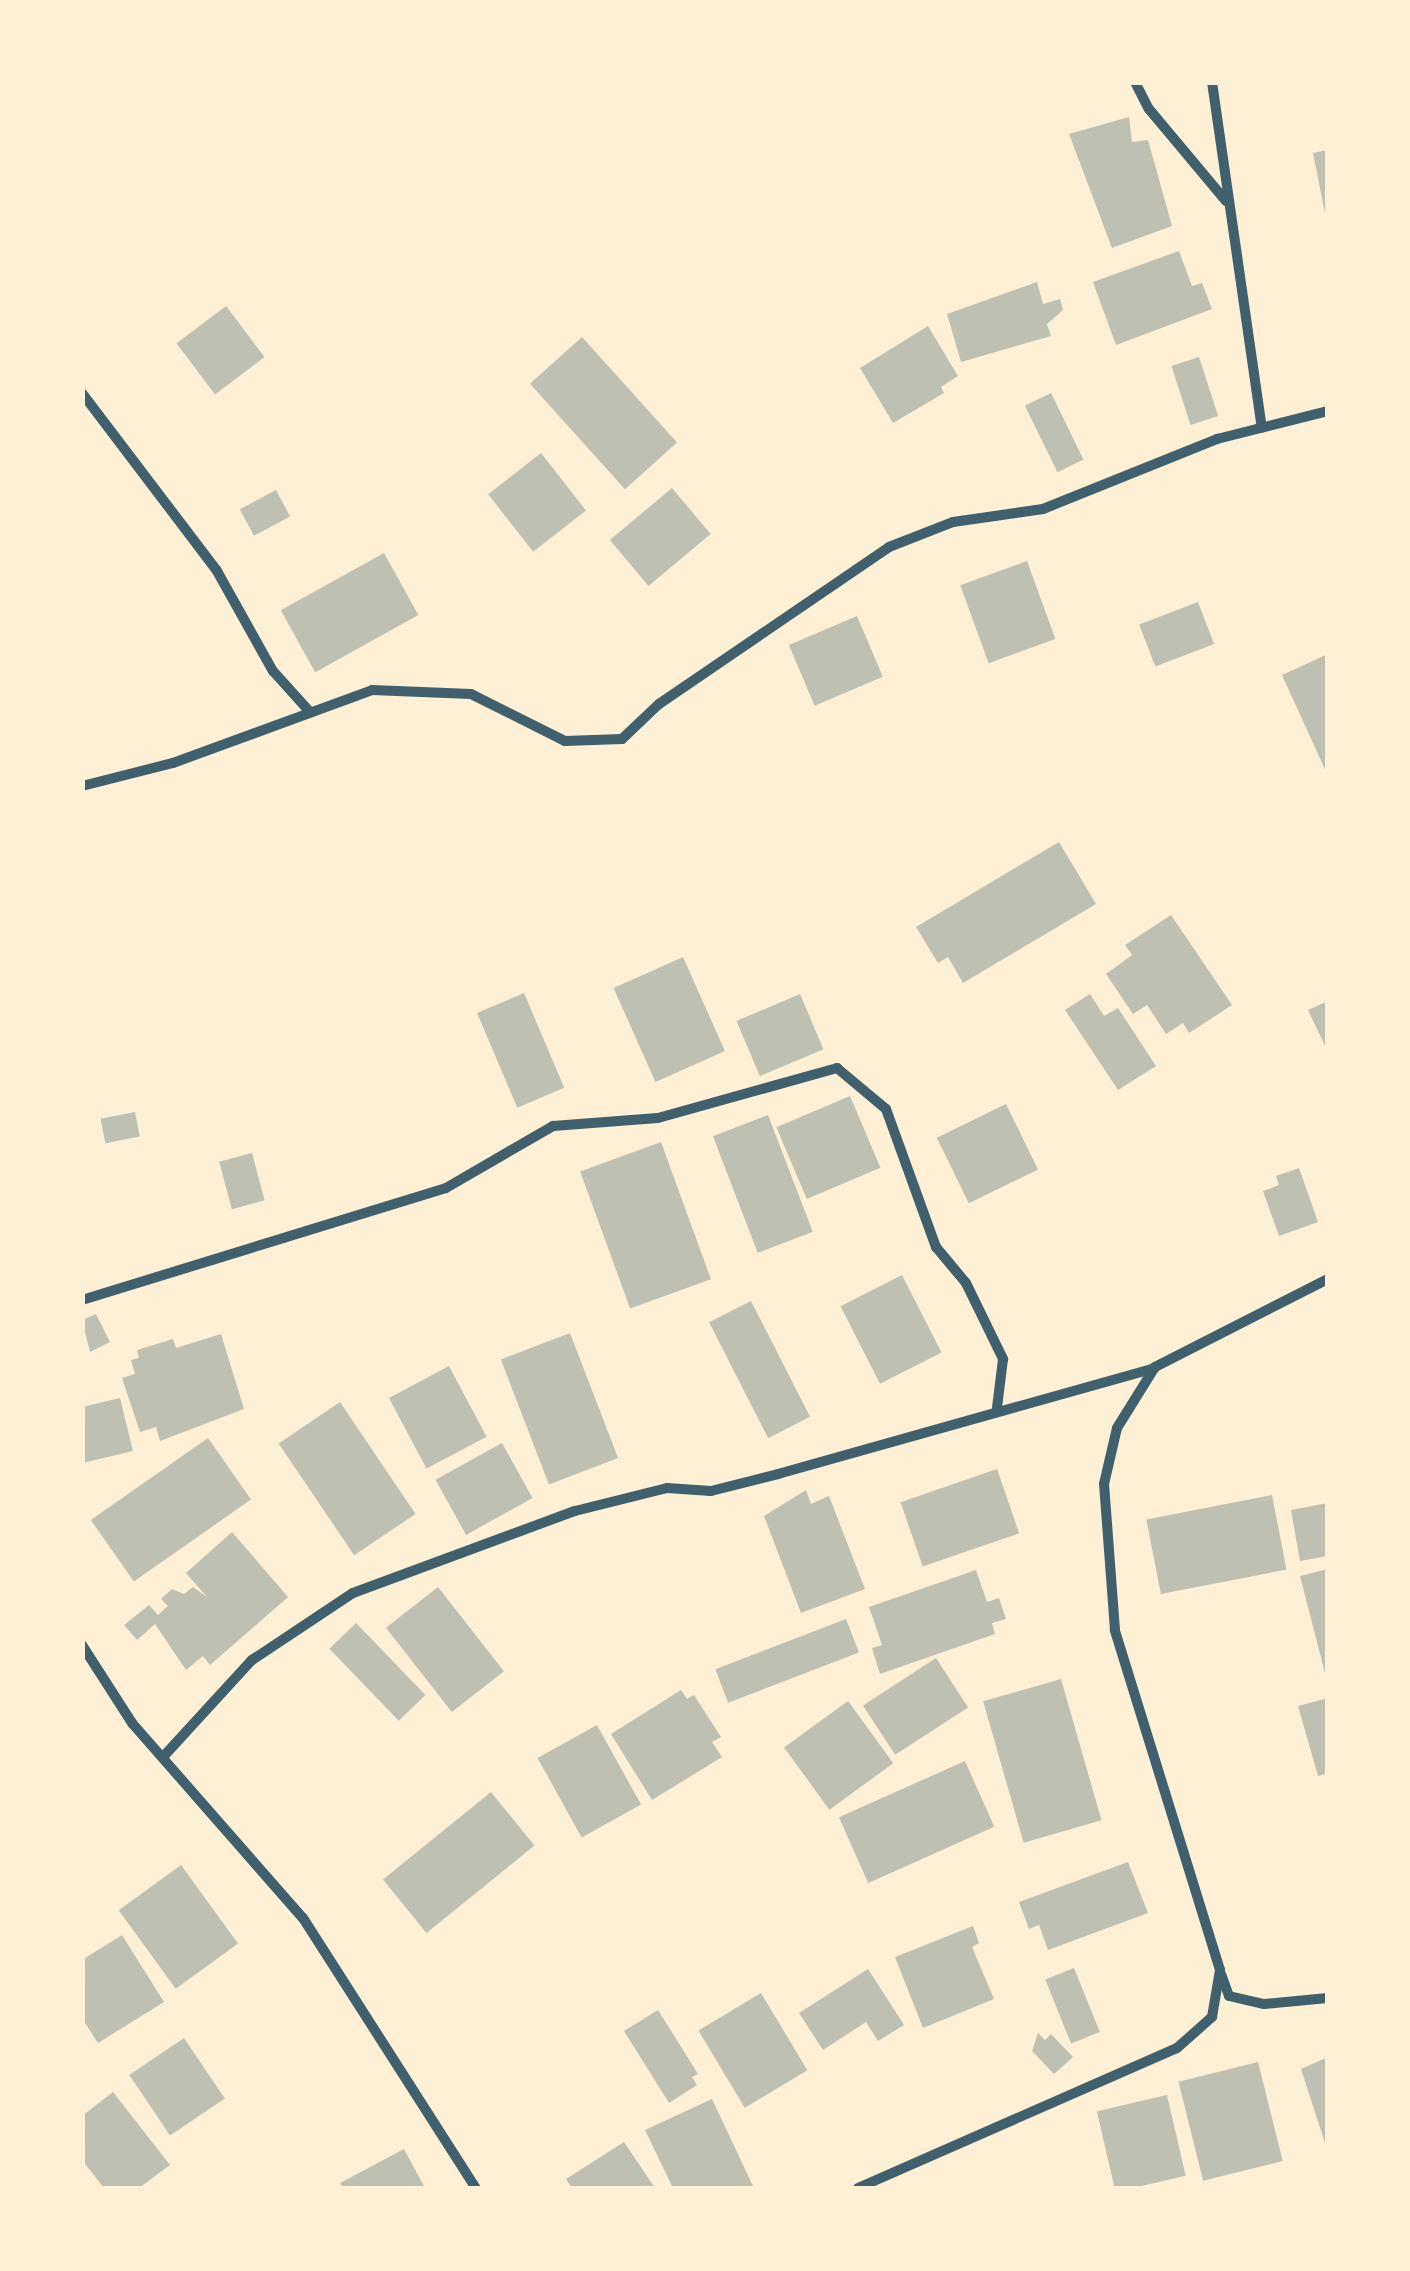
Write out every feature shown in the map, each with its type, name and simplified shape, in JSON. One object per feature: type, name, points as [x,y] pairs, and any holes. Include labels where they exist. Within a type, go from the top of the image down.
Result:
[{"type":"street","points":[[1135,82],[1150,110],[1227,202]]},
{"type":"street","points":[[1212,82],[1262,427]]},
{"type":"street","points":[[82,393],[217,571],[272,671],[310,712]]},
{"type":"street","points":[[82,786],[173,762],[372,690],[471,694],[565,741],[622,739],[659,704],[889,547],[954,522],[1043,509],[1262,427],[1328,411]]},
{"type":"street","points":[[82,1300],[446,1188],[552,1126],[658,1118],[837,1068],[886,1109],[936,1247],[966,1283],[1003,1359],[997,1408]]},
{"type":"street","points":[[163,1757],[252,1660],[354,1594],[574,1511],[667,1488],[711,1490],[778,1474],[997,1408],[1155,1368],[1328,1279]]},
{"type":"street","points":[[1155,1368],[1117,1428],[1104,1484],[1115,1630],[1229,1996],[1264,2004],[1328,1998]]},
{"type":"street","points":[[82,1645],[132,1723],[302,1918],[476,2188]]},
{"type":"street","points":[[858,2188],[1177,2048],[1212,2017],[1220,1970]]},
{"type":"building","points":[[1129,117],[1132,142],[1148,140],[1172,226],[1112,248],[1069,134]]},
{"type":"building","points":[[1328,150],[1328,218],[1326,218],[1313,153]]},
{"type":"building","points":[[1179,251],[1192,286],[1202,283],[1212,309],[1116,345],[1093,282]]},
{"type":"building","points":[[1037,282],[1043,304],[1060,299],[1063,310],[1047,324],[1051,336],[961,362],[947,314]]},
{"type":"building","points":[[226,306],[265,357],[215,394],[176,343]]},
{"type":"building","points":[[928,326],[958,376],[941,387],[944,393],[893,423],[860,368]]},
{"type":"building","points":[[582,337],[677,443],[625,489],[530,384]]},
{"type":"building","points":[[1199,357],[1218,416],[1191,425],[1171,366]]},
{"type":"building","points":[[1051,393],[1083,460],[1057,472],[1025,406]]},
{"type":"building","points":[[541,453],[586,511],[533,552],[488,494]]},
{"type":"building","points":[[672,488],[711,534],[649,586],[610,540]]},
{"type":"building","points":[[276,490],[290,516],[254,536],[240,509]]},
{"type":"building","points":[[384,553],[418,615],[315,672],[281,610]]},
{"type":"building","points":[[1027,561],[1055,639],[989,663],[960,585]]},
{"type":"building","points":[[1198,602],[1214,644],[1155,667],[1139,625]]},
{"type":"building","points":[[857,616],[883,677],[815,706],[789,645]]},
{"type":"building","points":[[1328,654],[1328,776],[1282,675]]},
{"type":"building","points":[[1059,842],[1096,904],[963,983],[948,957],[938,963],[916,927]]},
{"type":"building","points":[[1171,915],[1232,1005],[1189,1033],[1183,1023],[1166,1034],[1147,1005],[1133,1014],[1106,974],[1132,955],[1125,945]]},
{"type":"building","points":[[683,957],[725,1051],[655,1082],[614,988]]},
{"type":"building","points":[[524,993],[564,1088],[517,1108],[477,1013]]},
{"type":"building","points":[[800,994],[823,1049],[760,1076],[736,1021]]},
{"type":"building","points":[[1090,994],[1104,1016],[1118,1008],[1156,1066],[1118,1090],[1065,1010]]},
{"type":"building","points":[[1328,1001],[1328,1052],[1308,1010]]},
{"type":"building","points":[[850,1096],[880,1168],[807,1199],[776,1127]]},
{"type":"building","points":[[1006,1104],[1038,1170],[969,1203],[937,1138]]},
{"type":"building","points":[[135,1112],[140,1137],[105,1143],[101,1119]]},
{"type":"building","points":[[768,1115],[813,1232],[758,1253],[713,1136]]},
{"type":"building","points":[[661,1142],[711,1279],[630,1309],[580,1171]]},
{"type":"building","points":[[252,1153],[265,1200],[232,1209],[219,1162]]},
{"type":"building","points":[[1299,1168],[1318,1222],[1279,1236],[1263,1191],[1279,1185],[1276,1176]]},
{"type":"building","points":[[902,1275],[941,1353],[880,1384],[841,1306]]},
{"type":"building","points":[[751,1301],[810,1417],[768,1438],[709,1322]]},
{"type":"building","points":[[96,1314],[110,1342],[90,1352],[82,1320]]},
{"type":"building","points":[[570,1333],[618,1458],[549,1485],[501,1360]]},
{"type":"building","points":[[221,1334],[244,1409],[160,1441],[156,1427],[140,1432],[122,1378],[135,1374],[131,1360],[139,1358],[137,1350],[173,1339],[176,1348]]},
{"type":"building","points":[[449,1366],[487,1437],[427,1469],[389,1398]]},
{"type":"building","points":[[120,1398],[133,1451],[82,1463],[82,1407]]},
{"type":"building","points":[[340,1402],[415,1514],[354,1555],[279,1443]]},
{"type":"building","points":[[208,1438],[251,1499],[134,1581],[91,1520]]},
{"type":"building","points":[[502,1443],[533,1498],[466,1535],[436,1480]]},
{"type":"building","points":[[997,1469],[1019,1533],[923,1567],[901,1502]]},
{"type":"building","points":[[806,1490],[811,1504],[829,1496],[865,1589],[801,1613],[764,1516]]},
{"type":"building","points":[[1272,1495],[1287,1570],[1161,1594],[1146,1519]]},
{"type":"building","points":[[1328,1503],[1328,1556],[1300,1561],[1291,1510]]},
{"type":"building","points":[[232,1532],[288,1597],[210,1665],[203,1656],[186,1670],[155,1624],[137,1640],[124,1625],[149,1605],[158,1615],[168,1606],[161,1599],[172,1589],[184,1594],[193,1587],[207,1597],[186,1573]]},
{"type":"building","points":[[1328,1569],[1328,1677],[1326,1677],[1300,1576]]},
{"type":"building","points":[[976,1570],[987,1602],[999,1598],[1006,1619],[992,1623],[995,1634],[880,1674],[872,1648],[882,1645],[869,1607]]},
{"type":"building","points":[[438,1587],[504,1671],[452,1712],[386,1628]]},
{"type":"building","points":[[846,1619],[859,1653],[728,1703],[715,1669]]},
{"type":"building","points":[[356,1623],[425,1695],[399,1721],[329,1649]]},
{"type":"building","points":[[936,1658],[968,1707],[895,1755],[863,1705]]},
{"type":"building","points":[[1061,1679],[1102,1820],[1024,1843],[983,1701]]},
{"type":"building","points":[[681,1690],[687,1699],[694,1695],[721,1737],[712,1742],[722,1757],[652,1800],[611,1734]]},
{"type":"building","points":[[1328,1698],[1328,1773],[1318,1776],[1298,1706]]},
{"type":"building","points":[[848,1701],[893,1763],[829,1810],[784,1747]]},
{"type":"building","points":[[597,1725],[641,1805],[582,1838],[538,1758]]},
{"type":"building","points":[[965,1761],[994,1827],[868,1883],[839,1817]]},
{"type":"building","points":[[491,1792],[534,1846],[426,1933],[383,1879]]},
{"type":"building","points":[[1128,1862],[1148,1913],[1048,1950],[1039,1925],[1029,1929],[1019,1902]]},
{"type":"building","points":[[181,1865],[238,1943],[176,1989],[119,1910]]},
{"type":"building","points":[[973,1926],[979,1943],[972,1947],[994,1999],[923,2028],[895,1957]]},
{"type":"building","points":[[122,1935],[164,2002],[98,2043],[82,2018],[82,1960]]},
{"type":"building","points":[[1074,1968],[1100,2032],[1071,2044],[1045,1980]]},
{"type":"building","points":[[868,1969],[904,2025],[878,2041],[866,2022],[823,2050],[799,2013]]},
{"type":"building","points":[[761,1993],[807,2070],[745,2108],[698,2031]]},
{"type":"building","points":[[658,2010],[698,2074],[692,2077],[697,2085],[669,2103],[624,2031]]},
{"type":"building","points":[[1038,2033],[1045,2040],[1051,2034],[1073,2057],[1054,2074],[1032,2051]]},
{"type":"building","points":[[184,2038],[225,2099],[170,2135],[129,2075]]},
{"type":"building","points":[[1328,2057],[1328,2149],[1327,2149],[1301,2069]]},
{"type":"building","points":[[1258,2062],[1283,2161],[1203,2181],[1178,2082]]},
{"type":"building","points":[[113,2092],[170,2165],[139,2188],[104,2188],[82,2160],[82,2116]]},
{"type":"building","points":[[1167,2095],[1186,2176],[1133,2188],[1115,2188],[1097,2111]]},
{"type":"building","points":[[712,2099],[753,2186],[673,2188],[645,2130]]},
{"type":"building","points":[[624,2142],[655,2188],[572,2188],[566,2179]]},
{"type":"building","points":[[404,2149],[425,2188],[343,2188],[340,2183]]}]
